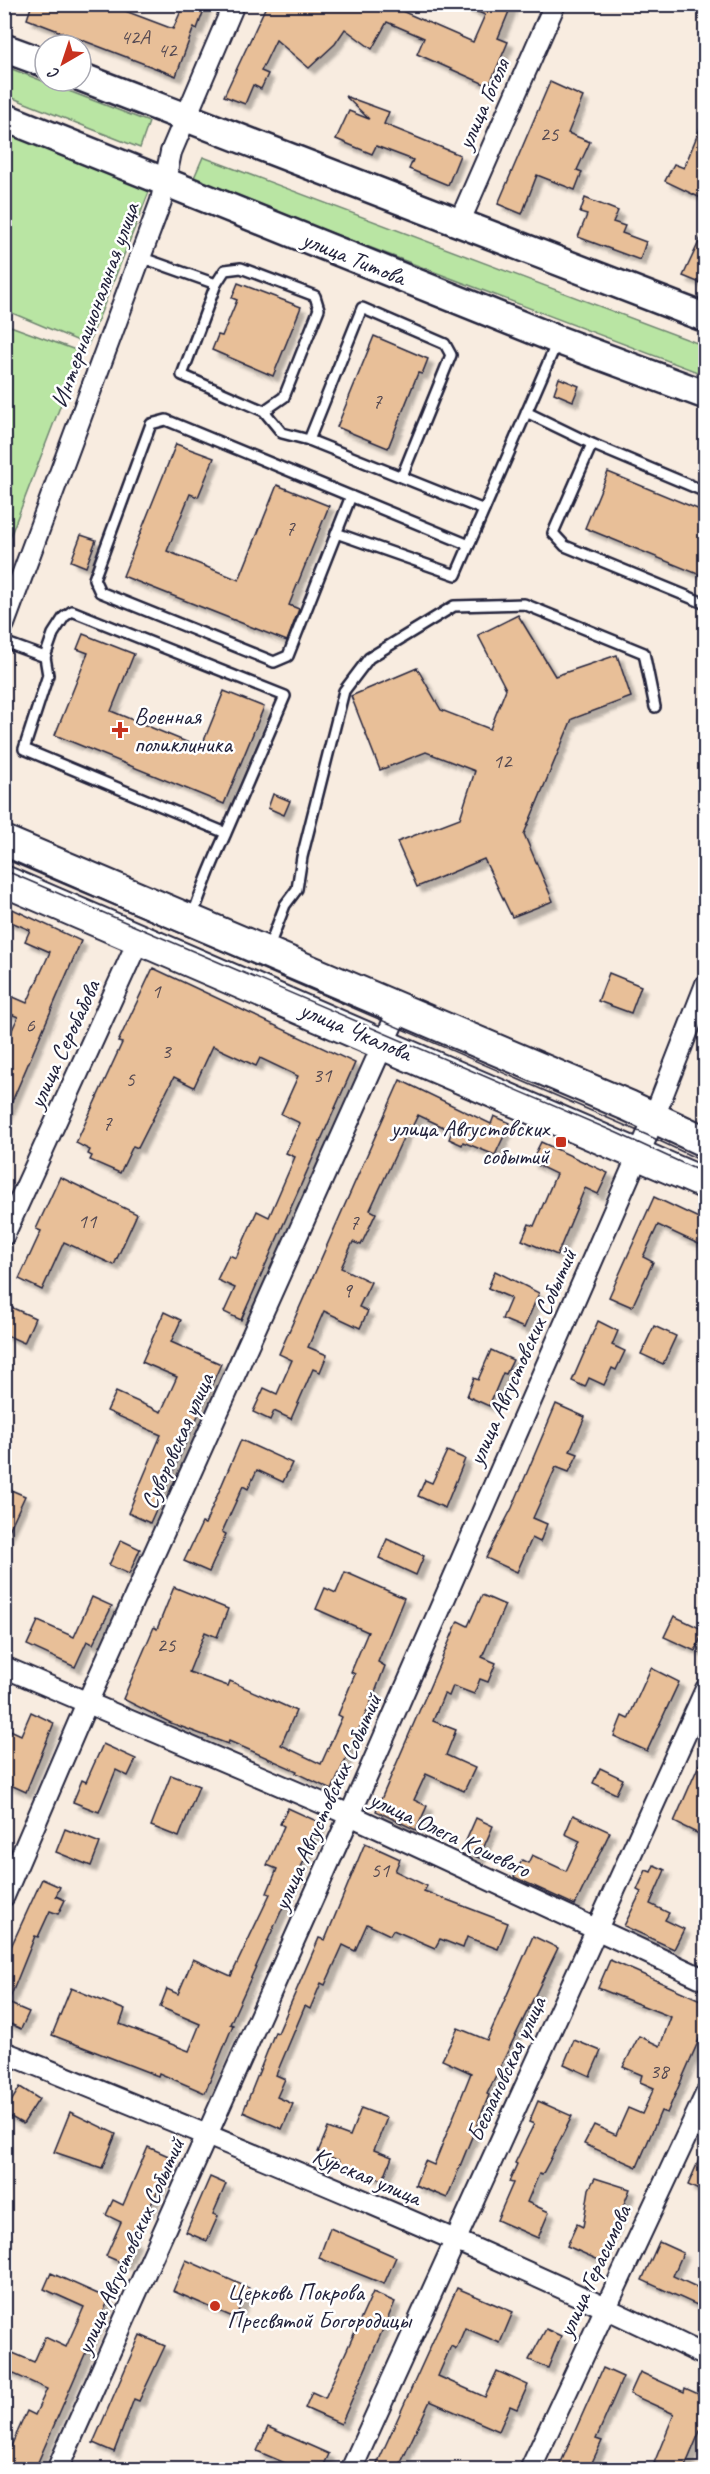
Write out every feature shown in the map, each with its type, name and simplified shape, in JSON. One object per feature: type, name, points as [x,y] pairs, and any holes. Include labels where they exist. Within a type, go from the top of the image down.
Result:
[{"type":"main road","name":"улица Чкалова","points":[[4,841],[654,1117],[705,1142]]},
{"type":"main road","name":"улица Чкалова","points":[[4,881],[385,1043],[705,1184]]},
{"type":"street","name":"Интернациональная улица","points":[[4,624],[161,201],[171,152],[234,4]]},
{"type":"street","name":"улица Гоголя","points":[[459,223],[555,4]]},
{"type":"street","points":[[4,48],[33,59]]},
{"type":"street","points":[[93,82],[705,318]]},
{"type":"street","name":"улица Титова","points":[[4,117],[558,340],[705,395]]},
{"type":"street","name":"улица Серобабова","points":[[4,1235],[139,939]]},
{"type":"street","points":[[639,1153],[705,984]]},
{"type":"street","name":"Суворовская улица","points":[[4,1896],[87,1703],[399,1009]]},
{"type":"street","name":"улица Августовских Событий","points":[[57,2469],[350,1815],[639,1153]]},
{"type":"street","name":"улица Олега Кошевого","points":[[4,1667],[350,1815],[705,1980]]},
{"type":"street","name":"Беслановская улица","points":[[351,2469],[456,2242],[705,1689]]},
{"type":"street","name":"Курская улица","points":[[4,2052],[208,2135],[456,2242],[605,2307],[705,2356]]},
{"type":"street","name":"улица Герасимова","points":[[530,2469],[705,2094]]},
{"type":"lane","points":[[141,257],[216,284]]},
{"type":"lane","points":[[264,411],[284,397],[319,309],[315,296],[241,268],[225,270],[216,284],[183,375],[264,411],[282,433],[309,440],[484,510]]},
{"type":"lane","points":[[309,440],[362,308],[445,344],[451,355],[402,476]]},
{"type":"lane","points":[[336,533],[456,575],[558,340]]},
{"type":"lane","points":[[526,411],[592,444],[705,492]]},
{"type":"lane","points":[[351,496],[288,656],[274,662],[100,592],[94,579],[152,424],[166,420],[351,496],[469,545]]},
{"type":"lane","points":[[592,444],[553,533],[564,546],[705,604]]},
{"type":"lane","points":[[267,952],[285,905],[297,889],[302,857],[344,691],[369,658],[454,606],[524,604],[644,653],[655,707]]},
{"type":"lane","points":[[191,920],[285,696],[72,611],[64,617],[53,634],[45,657],[48,675],[24,749],[226,832]]},
{"type":"lane","points":[[4,642],[45,657]]},
{"type":"green space","points":[[4,66],[33,77],[33,93],[74,93],[149,122],[140,148],[5,95]]},
{"type":"green space","points":[[4,131],[151,187],[88,345],[5,310]]},
{"type":"green space","points":[[203,157],[705,346],[705,375],[193,180]]},
{"type":"green space","points":[[4,325],[81,352],[5,550]]},
{"type":"building","points":[[32,4],[107,4],[173,29],[184,4],[206,4],[197,29],[194,27],[176,76],[93,44],[93,33],[64,33],[27,19]]},
{"type":"building","points":[[267,4],[396,4],[395,8],[473,42],[485,15],[460,4],[512,4],[498,38],[508,42],[489,86],[417,54],[424,38],[387,22],[372,49],[345,29],[335,44],[309,68],[276,40],[261,71],[268,74],[261,89],[253,85],[245,104],[224,96]]},
{"type":"building","points":[[550,82],[583,97],[568,133],[590,142],[577,170],[582,172],[575,190],[537,175],[522,214],[498,204]]},
{"type":"building","points":[[345,96],[389,112],[384,124],[460,155],[448,185],[409,169],[413,160],[376,146],[372,154],[336,139],[349,111],[369,119]]},
{"type":"building","points":[[705,116],[705,200],[665,181],[674,164],[684,168]]},
{"type":"building","points":[[585,198],[618,211],[613,222],[625,226],[622,233],[646,242],[640,260],[578,237],[587,215],[580,213]]},
{"type":"building","points":[[705,229],[705,285],[683,276]]},
{"type":"building","points":[[238,283],[301,307],[273,376],[212,350],[218,335],[222,336],[237,300],[232,298]]},
{"type":"building","points":[[374,336],[428,359],[422,374],[418,373],[388,448],[337,427]]},
{"type":"building","points":[[559,378],[579,386],[573,401],[554,393]]},
{"type":"building","points":[[176,444],[214,458],[198,497],[190,494],[167,551],[239,580],[277,485],[329,506],[289,605],[299,609],[287,641],[123,576]]},
{"type":"building","points":[[608,472],[705,512],[705,577],[585,528]]},
{"type":"building","points":[[81,535],[96,540],[86,567],[71,561]]},
{"type":"building","points":[[518,615],[555,676],[617,655],[631,697],[572,719],[524,834],[553,901],[512,917],[484,859],[417,887],[397,842],[460,818],[475,771],[426,752],[380,770],[351,696],[417,668],[441,710],[490,729],[506,689],[478,635]]},
{"type":"building","points":[[83,634],[134,654],[111,711],[201,748],[224,691],[264,707],[224,804],[55,735],[88,653],[77,649]]},
{"type":"building","points":[[273,794],[290,801],[284,815],[268,808]]},
{"type":"building","points":[[4,905],[81,941],[4,1120],[4,1047],[18,1017],[4,1011],[4,993],[27,1003],[50,952],[25,941],[30,930],[4,919]]},
{"type":"building","points":[[153,968],[355,1063],[241,1320],[224,1312],[235,1288],[217,1280],[229,1255],[236,1258],[257,1211],[269,1217],[295,1157],[286,1153],[300,1123],[281,1114],[298,1076],[260,1058],[256,1066],[213,1046],[194,1087],[174,1077],[138,1148],[133,1146],[120,1173],[90,1160],[92,1156],[88,1154],[90,1150],[76,1143],[122,1043],[118,1042]]},
{"type":"building","points":[[609,973],[641,986],[631,1013],[598,1001]]},
{"type":"building","points":[[400,1080],[491,1124],[494,1116],[510,1123],[495,1155],[449,1139],[452,1131],[418,1115],[412,1127],[409,1125],[370,1210],[376,1213],[361,1245],[353,1242],[341,1268],[371,1282],[359,1307],[368,1311],[360,1328],[324,1311],[308,1347],[327,1355],[320,1372],[313,1369],[291,1419],[274,1411],[270,1420],[253,1412],[264,1388],[277,1394],[292,1360],[279,1354]]},
{"type":"building","points":[[541,1142],[608,1173],[598,1194],[585,1188],[557,1255],[522,1240],[529,1224],[534,1226],[556,1174],[531,1162]]},
{"type":"building","points":[[60,1177],[137,1214],[114,1265],[64,1242],[42,1290],[19,1279],[41,1231],[36,1229]]},
{"type":"building","points":[[654,1197],[705,1221],[705,1247],[658,1225],[643,1257],[653,1262],[632,1307],[609,1297]]},
{"type":"building","points":[[495,1271],[539,1293],[524,1328],[502,1319],[511,1298],[488,1288]]},
{"type":"building","points":[[4,1304],[35,1318],[24,1343],[4,1334]]},
{"type":"building","points":[[164,1312],[181,1320],[171,1342],[221,1364],[150,1523],[128,1513],[161,1435],[107,1411],[116,1392],[161,1412],[177,1377],[142,1362]]},
{"type":"building","points":[[598,1321],[618,1331],[612,1345],[625,1351],[616,1370],[612,1368],[604,1385],[589,1378],[585,1387],[572,1381]]},
{"type":"building","points":[[654,1326],[676,1336],[663,1364],[641,1354]]},
{"type":"building","points":[[491,1350],[513,1360],[506,1374],[503,1373],[489,1406],[467,1396],[474,1378],[478,1380]]},
{"type":"building","points":[[556,1404],[585,1417],[570,1451],[578,1454],[569,1472],[556,1467],[533,1518],[547,1524],[540,1542],[532,1538],[517,1572],[486,1558],[512,1508]]},
{"type":"building","points":[[241,1440],[292,1463],[283,1482],[257,1470],[248,1489],[243,1486],[222,1532],[226,1534],[209,1572],[184,1561],[202,1523],[205,1524]]},
{"type":"building","points":[[447,1451],[465,1459],[445,1508],[418,1496],[425,1480],[432,1483]]},
{"type":"building","points":[[4,1487],[25,1496],[4,1541]]},
{"type":"building","points":[[387,1539],[424,1556],[416,1575],[379,1558]]},
{"type":"building","points":[[121,1540],[140,1549],[129,1574],[109,1565]]},
{"type":"building","points":[[345,1572],[404,1598],[378,1662],[385,1666],[332,1790],[296,1773],[297,1771],[229,1741],[228,1744],[171,1723],[123,1699],[154,1627],[157,1629],[174,1587],[228,1609],[217,1637],[205,1632],[189,1672],[228,1686],[230,1681],[296,1711],[281,1745],[321,1764],[342,1717],[338,1715],[355,1674],[351,1672],[368,1632],[316,1609],[325,1588],[336,1593]]},
{"type":"building","points":[[482,1595],[505,1605],[482,1657],[496,1663],[488,1682],[480,1679],[474,1694],[453,1686],[449,1696],[444,1694],[433,1721],[456,1730],[446,1755],[475,1768],[464,1791],[426,1774],[414,1800],[427,1806],[416,1830],[376,1811],[458,1621],[468,1626]]},
{"type":"building","points":[[92,1597],[112,1606],[93,1644],[87,1641],[75,1667],[27,1645],[38,1621],[74,1637]]},
{"type":"building","points":[[674,1616],[704,1630],[695,1651],[664,1637]]},
{"type":"building","points":[[651,1668],[679,1682],[647,1751],[614,1736],[622,1716],[628,1719]]},
{"type":"building","points":[[31,1712],[54,1723],[26,1792],[4,1782],[4,1727],[21,1735]]},
{"type":"building","points":[[103,1744],[136,1759],[128,1776],[116,1770],[99,1812],[73,1802],[82,1780],[86,1782]]},
{"type":"building","points":[[705,1751],[705,1837],[674,1822]]},
{"type":"building","points":[[600,1768],[623,1779],[616,1794],[593,1783]]},
{"type":"building","points":[[171,1775],[199,1786],[179,1837],[151,1826]]},
{"type":"building","points":[[288,1808],[321,1823],[230,2024],[233,2025],[205,2093],[159,2073],[158,2076],[52,2035],[71,1988],[125,2010],[120,2024],[189,2051],[200,2024],[160,2007],[167,1989],[178,1994],[193,1959],[231,1976],[270,1894],[267,1893],[277,1869],[267,1865],[284,1826],[280,1824]]},
{"type":"building","points":[[573,1815],[610,1832],[575,1905],[514,1877],[522,1860],[528,1863],[532,1855],[566,1871],[580,1841],[565,1834]]},
{"type":"building","points":[[476,1818],[493,1826],[479,1858],[462,1850]]},
{"type":"building","points":[[65,1829],[100,1843],[91,1866],[56,1852]]},
{"type":"building","points":[[365,1843],[400,1859],[395,1871],[427,1886],[424,1891],[508,1923],[498,1949],[467,1937],[463,1948],[440,1939],[435,1948],[393,1930],[390,1935],[367,1924],[355,1951],[343,1945],[325,1985],[321,1983],[310,2009],[305,2006],[276,2075],[285,2079],[277,2097],[293,2104],[282,2129],[243,2112],[275,2032],[278,2033],[319,1938],[325,1940]]},
{"type":"building","points":[[654,1865],[665,1870],[650,1904],[669,1913],[665,1920],[684,1929],[674,1949],[624,1926],[641,1892],[637,1890],[646,1870],[651,1872]]},
{"type":"building","points":[[42,1879],[60,1887],[56,1896],[65,1900],[58,1914],[50,1911],[38,1937],[35,1936],[8,2003],[29,2012],[21,2029],[4,2021],[4,1962]]},
{"type":"building","points":[[533,1936],[558,1948],[487,2094],[489,2095],[447,2198],[415,2185],[425,2161],[434,2165],[471,2073],[442,2060],[458,2028],[487,2040]]},
{"type":"building","points":[[610,1960],[705,2002],[705,2026],[667,2113],[661,2111],[637,2167],[584,2144],[594,2125],[616,2135],[628,2108],[642,2114],[654,2088],[640,2082],[642,2075],[623,2067],[639,2036],[660,2046],[671,2017],[598,1988]]},
{"type":"building","points":[[574,2040],[601,2051],[590,2076],[564,2064]]},
{"type":"building","points":[[20,2087],[39,2099],[23,2124],[4,2113]]},
{"type":"building","points":[[538,2101],[572,2116],[542,2175],[539,2174],[527,2202],[549,2212],[538,2238],[497,2220],[513,2183],[509,2182],[517,2164],[515,2163],[534,2124],[529,2122]]},
{"type":"building","points":[[361,2108],[387,2118],[374,2150],[392,2157],[383,2180],[339,2165],[340,2161],[318,2152],[328,2128],[350,2136]]},
{"type":"building","points":[[70,2112],[116,2134],[102,2168],[54,2152]]},
{"type":"building","points":[[705,2146],[705,2193],[688,2185]]},
{"type":"building","points":[[148,2147],[173,2158],[148,2211],[144,2209],[130,2238],[135,2240],[125,2264],[106,2256],[121,2222],[106,2215],[113,2200],[123,2205]]},
{"type":"building","points":[[210,2177],[226,2184],[213,2214],[218,2216],[207,2241],[186,2232]]},
{"type":"building","points":[[595,2178],[630,2189],[601,2261],[567,2246],[577,2224],[583,2227],[589,2189]]},
{"type":"building","points":[[330,2228],[396,2257],[384,2284],[319,2258]]},
{"type":"building","points":[[659,2242],[683,2253],[673,2276],[703,2290],[697,2305],[642,2280]]},
{"type":"building","points":[[186,2260],[249,2288],[235,2318],[173,2291]]},
{"type":"building","points":[[51,2273],[109,2299],[35,2469],[18,2469],[4,2463],[4,2443],[11,2446],[27,2411],[35,2415],[47,2389],[5,2370],[13,2353],[34,2362],[45,2337],[66,2347],[84,2307],[44,2289]]},
{"type":"building","points":[[457,2288],[513,2312],[500,2343],[465,2328],[456,2349],[451,2346],[438,2376],[485,2397],[497,2371],[528,2385],[517,2409],[510,2406],[499,2431],[430,2401],[398,2469],[377,2464]]},
{"type":"building","points":[[373,2292],[395,2302],[341,2424],[305,2408],[312,2392],[325,2398]]},
{"type":"building","points":[[546,2329],[561,2336],[548,2368],[529,2360]]},
{"type":"building","points":[[140,2335],[165,2346],[139,2401],[134,2399],[114,2452],[93,2443]]},
{"type":"building","points":[[603,2368],[623,2377],[596,2439],[602,2441],[589,2469],[558,2469]]},
{"type":"building","points":[[640,2372],[684,2392],[685,2388],[705,2397],[705,2419],[684,2469],[669,2469],[654,2463],[674,2414],[630,2394]]},
{"type":"building","points":[[268,2427],[329,2454],[322,2469],[299,2469],[257,2451]]},
{"type":"tram line","points":[[4,857],[647,1135],[706,1163]]},
{"type":"tram line","points":[[4,870],[617,1133],[706,1174]]},
{"type":"place","name":"Военная поликлиника","points":[[120,730]]},
{"type":"place","name":"улица Августовских событий","points":[[561,1142]]},
{"type":"place","name":"Церковь Покрова Пресвятой Богородицы","points":[[215,2306]]}]
